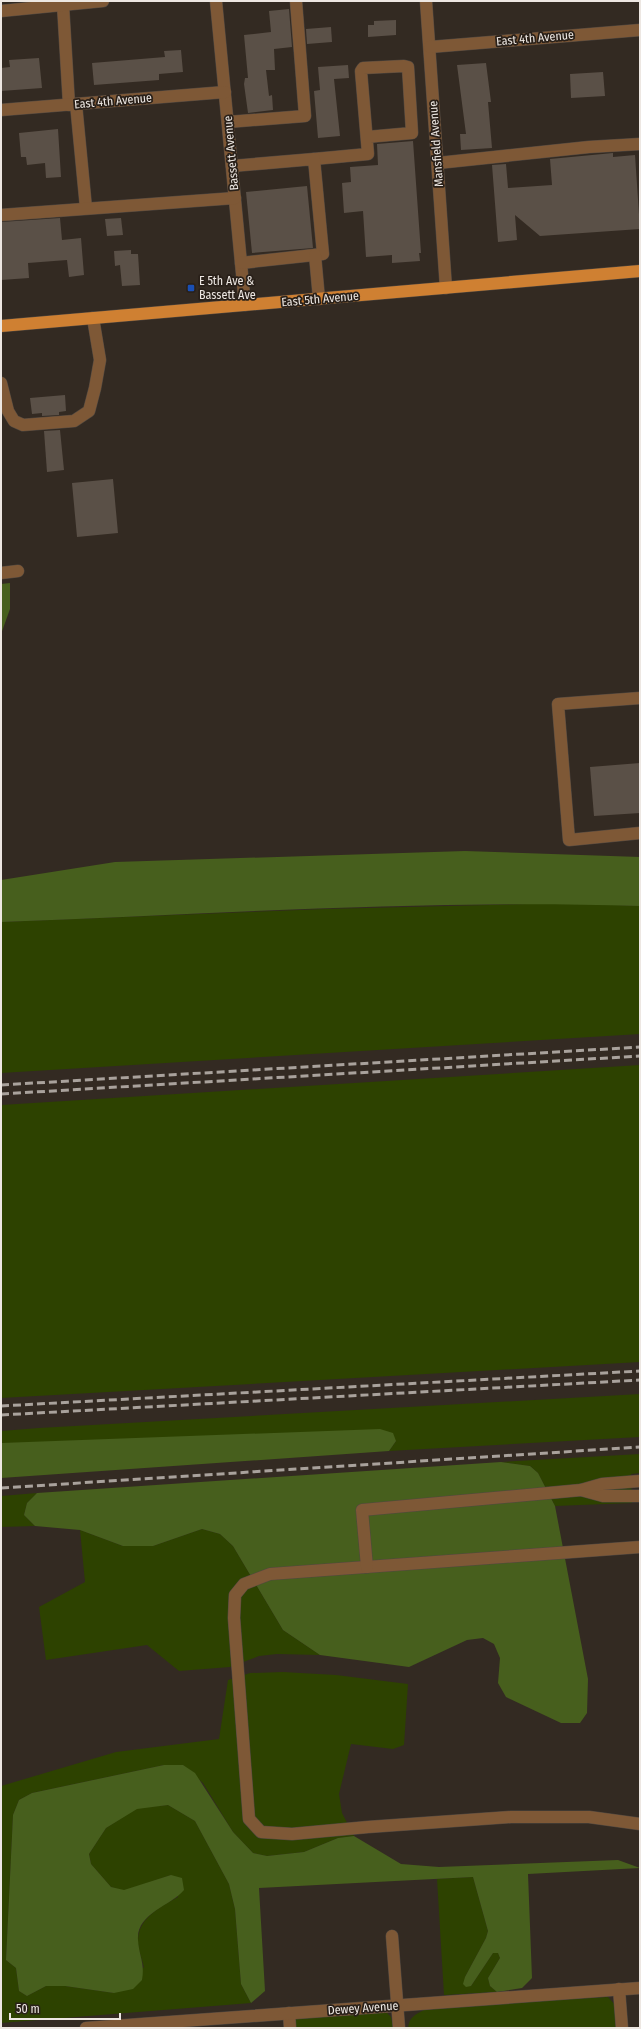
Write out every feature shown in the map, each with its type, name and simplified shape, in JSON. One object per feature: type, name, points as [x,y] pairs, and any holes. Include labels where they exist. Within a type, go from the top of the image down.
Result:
[{"type":"main road","name":"East 5th Avenue","points":[[1,326],[640,272]]},
{"type":"street","points":[[1,11],[63,3],[103,1]]},
{"type":"street","name":"Bassett Avenue","points":[[216,1],[245,305]]},
{"type":"street","points":[[228,122],[305,116],[296,1]]},
{"type":"street","name":"Mansfield Avenue","points":[[426,1],[446,288]]},
{"type":"street","points":[[63,3],[72,104],[86,208]]},
{"type":"street","name":"East 4th Avenue","points":[[430,47],[640,30]]},
{"type":"street","points":[[232,166],[368,154],[361,71],[363,68],[408,67],[412,133],[367,137]]},
{"type":"street","name":"East 4th Avenue","points":[[1,110],[225,92]]},
{"type":"street","points":[[438,163],[589,147],[640,144]]},
{"type":"street","points":[[241,263],[324,254],[314,159]]},
{"type":"street","points":[[1,215],[235,198]]},
{"type":"street","points":[[315,255],[319,299]]},
{"type":"street","points":[[1,383],[8,411],[14,421],[23,425],[74,421],[89,411],[96,388],[100,360],[93,318]]},
{"type":"street","points":[[1,573],[18,571]]},
{"type":"street","points":[[640,698],[558,704],[569,840],[640,833]]},
{"type":"street","points":[[367,1567],[362,1510],[581,1490],[602,1484],[640,1481]]},
{"type":"street","points":[[581,1490],[603,1496],[640,1496]]},
{"type":"street","points":[[640,1547],[270,1574],[244,1584],[235,1596],[234,1618],[249,1819],[261,1832],[292,1834],[511,1817],[589,1817],[640,1824]]},
{"type":"street","points":[[392,1936],[399,2028]]},
{"type":"street","name":"Dewey Avenue","points":[[86,2028],[177,2025],[289,2013],[640,1988]]},
{"type":"street","points":[[619,1989],[622,2028]]},
{"type":"street","points":[[289,2013],[290,2028]]},
{"type":"green space","points":[[10,583],[10,609],[1,634],[1,584]]},
{"type":"green space","points":[[465,851],[640,857],[640,906],[480,904],[320,908],[1,922],[1,880],[115,862]]},
{"type":"green space","points":[[566,903],[640,906],[640,1034],[1,1073],[1,922],[325,909]]},
{"type":"green space","points":[[640,1065],[640,1362],[1,1398],[1,1105]]},
{"type":"green space","points":[[640,1394],[640,1437],[389,1451],[396,1441],[1,1443],[1,1431],[39,1428]]},
{"type":"green space","points":[[380,1429],[393,1433],[396,1441],[389,1451],[1,1478],[1,1443]]},
{"type":"green space","points":[[640,1454],[640,1473],[631,1474],[632,1503],[555,1506],[538,1473],[530,1466],[501,1462]]},
{"type":"green space","points":[[501,1462],[530,1466],[538,1473],[555,1506],[588,1679],[587,1713],[580,1723],[561,1723],[506,1697],[498,1683],[500,1658],[494,1644],[483,1638],[467,1640],[409,1667],[320,1655],[283,1630],[233,1546],[220,1534],[202,1529],[153,1546],[123,1546],[80,1530],[35,1526],[24,1515],[27,1503],[37,1493]]},
{"type":"green space","points":[[37,1493],[27,1503],[24,1515],[35,1526],[1,1527],[1,1496]]},
{"type":"green space","points":[[202,1529],[220,1534],[233,1546],[283,1630],[320,1655],[277,1654],[259,1656],[230,1667],[179,1671],[147,1645],[46,1660],[39,1607],[85,1582],[80,1530],[123,1546],[153,1546]]},
{"type":"green space","points":[[283,1672],[336,1675],[408,1684],[404,1745],[393,1749],[351,1744],[339,1794],[342,1813],[354,1836],[338,1838],[304,1852],[267,1856],[253,1853],[233,1832],[203,1783],[183,1765],[164,1765],[32,1793],[19,1800],[13,1815],[6,1960],[16,1968],[19,1991],[27,1996],[46,1986],[65,1986],[114,1993],[144,1967],[138,1946],[139,1931],[142,1924],[152,1913],[178,1897],[171,1875],[124,1891],[111,1887],[91,1864],[89,1854],[106,1828],[137,1808],[168,1805],[195,1821],[229,1884],[235,1909],[241,1984],[251,2003],[1,2023],[1,1786],[116,1752],[219,1739],[228,1680],[250,1673]]},
{"type":"green space","points":[[164,1765],[183,1765],[195,1773],[233,1832],[253,1853],[267,1856],[304,1852],[338,1838],[354,1836],[401,1864],[439,1867],[618,1860],[640,1868],[528,1874],[532,1978],[522,1988],[497,1992],[490,1986],[488,1978],[500,1958],[498,1953],[493,1953],[471,1986],[466,1987],[463,1984],[488,1931],[473,1877],[259,1888],[265,1991],[251,2003],[241,1984],[235,1909],[229,1884],[195,1821],[168,1805],[137,1809],[106,1828],[89,1854],[91,1864],[111,1887],[124,1890],[171,1875],[182,1878],[184,1890],[178,1896],[148,1917],[139,1931],[138,1940],[143,1969],[142,1980],[133,1989],[114,1993],[65,1986],[46,1986],[27,1996],[19,1991],[16,1968],[6,1960],[13,1815],[19,1800],[32,1793]]},
{"type":"green space","points":[[473,1877],[488,1931],[486,1938],[465,1977],[471,1986],[493,1953],[498,1953],[500,1958],[488,1978],[490,1986],[497,1992],[444,1995],[437,1879]]},
{"type":"green space","points":[[608,1997],[616,2006],[617,2028],[408,2028],[411,2019],[424,2010],[534,2001]]},
{"type":"green space","points":[[385,2011],[391,2017],[393,2028],[295,2028],[295,2018]]},
{"type":"building","points":[[289,9],[292,47],[274,49],[275,70],[266,70],[269,96],[272,95],[273,110],[248,113],[244,84],[245,78],[248,78],[244,35],[271,32],[269,11]]},
{"type":"building","points":[[396,20],[396,35],[368,37],[368,25],[374,25],[374,21]]},
{"type":"building","points":[[331,27],[332,42],[307,44],[306,29]]},
{"type":"building","points":[[181,50],[183,72],[159,74],[159,80],[94,85],[92,63],[165,57],[164,51]]},
{"type":"building","points":[[39,58],[42,88],[1,91],[1,68],[10,67],[9,60]]},
{"type":"building","points":[[486,63],[491,102],[488,102],[492,148],[461,150],[460,134],[466,134],[457,65]]},
{"type":"building","points":[[348,65],[349,78],[334,79],[340,136],[318,138],[314,91],[320,90],[318,67]]},
{"type":"building","points":[[603,72],[605,96],[571,98],[570,74]]},
{"type":"building","points":[[58,129],[61,177],[46,178],[45,163],[27,165],[26,157],[21,157],[19,133]]},
{"type":"building","points":[[413,141],[421,253],[419,253],[420,261],[392,263],[392,255],[366,257],[363,211],[344,213],[342,183],[351,182],[350,167],[378,165],[377,144]]},
{"type":"building","points":[[613,153],[613,157],[635,155],[640,229],[540,236],[515,215],[517,240],[498,242],[492,165],[506,164],[508,188],[552,185],[550,159]]},
{"type":"building","points":[[307,186],[313,248],[252,253],[246,192]]},
{"type":"building","points":[[60,218],[62,240],[81,238],[84,275],[69,277],[67,260],[28,263],[29,278],[1,280],[1,222]]},
{"type":"building","points":[[121,218],[123,235],[107,236],[105,219]]},
{"type":"building","points":[[131,250],[131,254],[138,254],[140,285],[122,286],[120,265],[115,266],[114,251]]},
{"type":"building","points":[[65,395],[66,411],[59,412],[59,415],[42,416],[42,413],[32,414],[30,398]]},
{"type":"building","points":[[60,430],[64,470],[47,472],[44,431]]},
{"type":"building","points":[[113,479],[118,533],[77,537],[72,483]]},
{"type":"building","points":[[640,763],[640,813],[594,816],[590,767]]},
{"type":"railway","points":[[1,1085],[640,1047]]},
{"type":"railway","points":[[1,1094],[640,1056]]},
{"type":"railway","points":[[1,1406],[640,1371]]},
{"type":"railway","points":[[1,1415],[640,1380]]},
{"type":"railway","points":[[1,1488],[640,1447]]},
{"type":"place","name":"E 5th Ave & Bassett Ave","points":[[191,288]]}]
